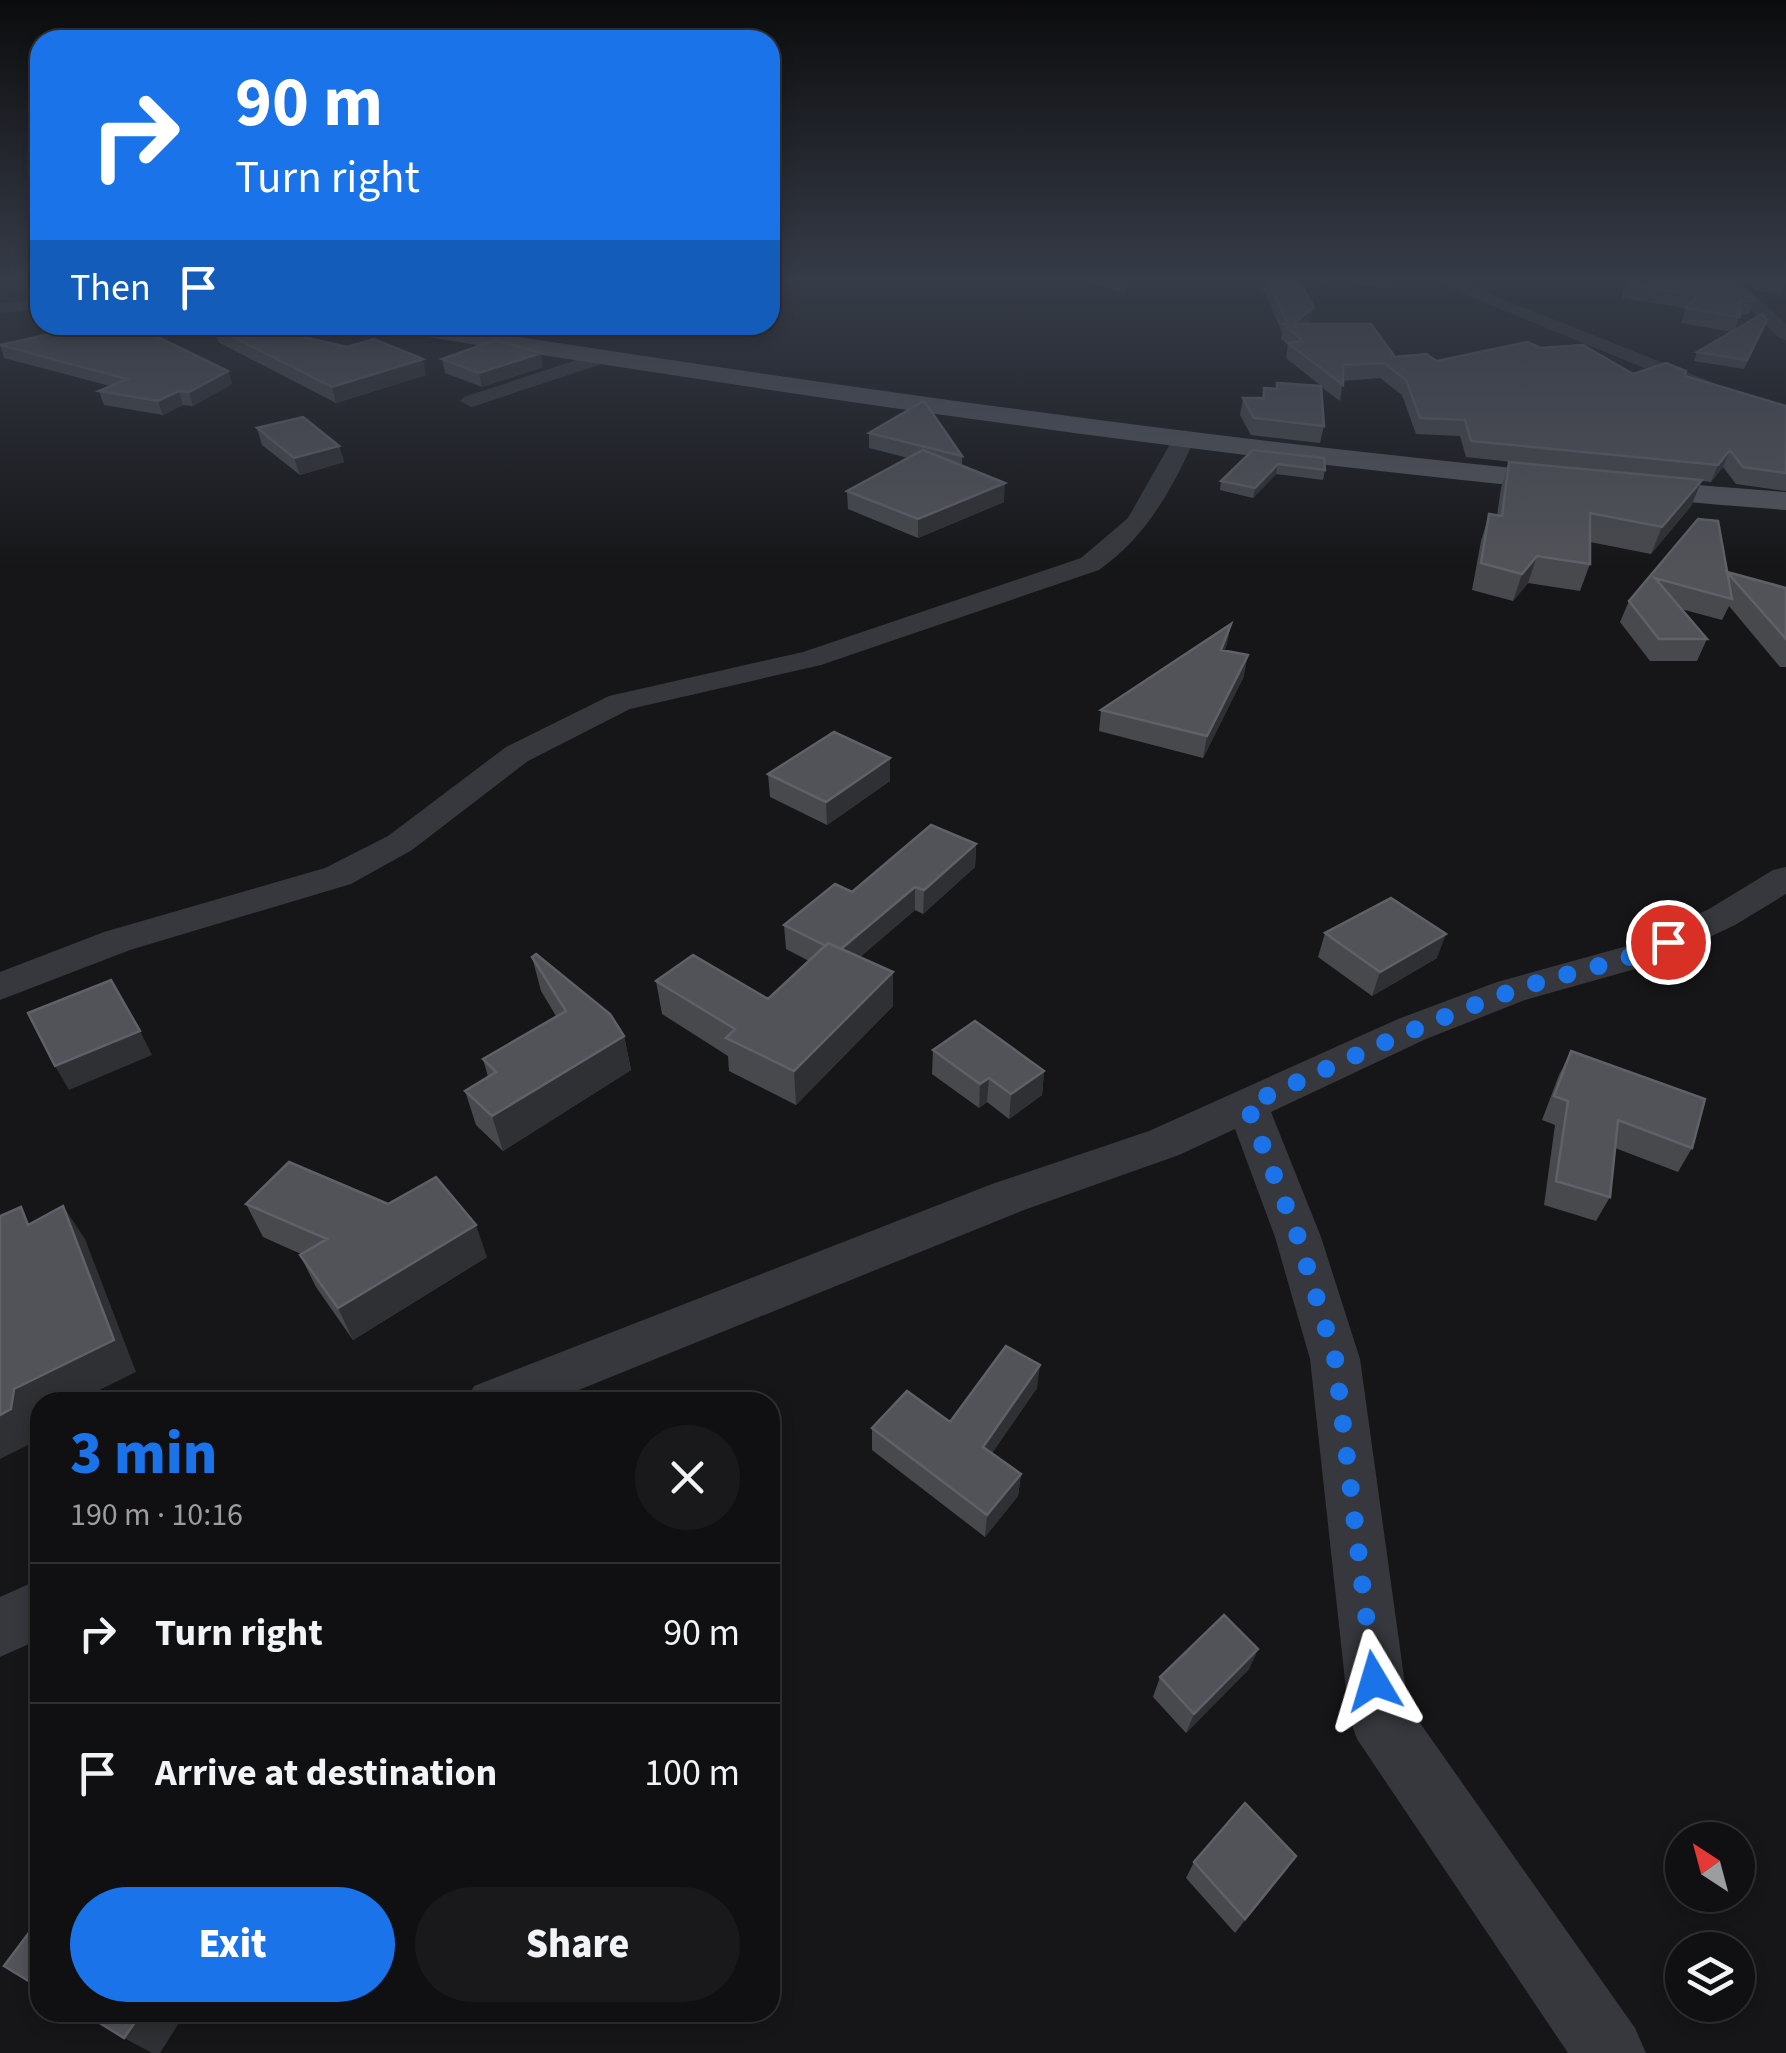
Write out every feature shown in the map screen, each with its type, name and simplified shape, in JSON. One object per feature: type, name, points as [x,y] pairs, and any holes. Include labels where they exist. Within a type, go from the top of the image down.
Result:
[{"type":"main road","points":[[729,377],[1185,437],[1786,501]]},
{"type":"street","points":[[471,401],[542,377]]},
{"type":"street","points":[[1681,377],[1786,414]]},
{"type":"street","points":[[0,987],[117,941],[338,876],[400,844],[517,754],[620,702],[812,659],[1090,564],[1111,550],[1149,512],[1185,437]]},
{"type":"street","points":[[517,1392],[1008,1197],[1164,1142],[1412,1029],[1494,997],[1640,955],[1722,918],[1786,878]]},
{"type":"street","points":[[1247,1105],[1298,1237],[1335,1358],[1379,1717],[1610,2053]]},
{"type":"street","points":[[0,1628],[30,1613]]},
{"type":"building","points":[[119,377],[217,377],[189,392],[179,391],[158,401],[99,391],[127,379]]},
{"type":"building","points":[[312,377],[365,377],[332,387]]},
{"type":"building","points":[[1402,377],[1688,377],[1786,406],[1786,473],[1743,467],[1730,450],[1718,465],[1471,441],[1465,420],[1420,418]]},
{"type":"building","points":[[1277,383],[1321,386],[1324,426],[1254,418],[1243,398],[1264,398],[1264,388],[1277,389]]},
{"type":"building","points":[[924,401],[962,456],[869,433]]},
{"type":"building","points":[[303,417],[339,446],[294,458],[257,428]]},
{"type":"building","points":[[923,450],[1005,483],[918,519],[847,491]]},
{"type":"building","points":[[1253,450],[1324,458],[1325,470],[1278,464],[1255,488],[1221,481]]},
{"type":"building","points":[[1509,462],[1702,480],[1662,527],[1590,513],[1590,564],[1537,556],[1522,574],[1481,563],[1489,514],[1502,516]]},
{"type":"building","points":[[1698,519],[1718,521],[1732,599],[1655,578],[1707,639],[1659,639],[1629,601]]},
{"type":"building","points":[[1727,572],[1786,588],[1786,639]]},
{"type":"building","points":[[1231,624],[1221,650],[1248,655],[1207,736],[1101,710]]},
{"type":"building","points":[[834,732],[890,758],[826,802],[768,774]]},
{"type":"building","points":[[931,825],[976,844],[924,890],[915,887],[841,949],[828,943],[826,946],[784,925],[835,884],[852,892]]},
{"type":"building","points":[[1391,898],[1446,934],[1380,972],[1325,933]]},
{"type":"building","points":[[828,943],[893,972],[794,1071],[726,1038],[735,1029],[656,981],[693,955],[768,999]]},
{"type":"building","points":[[536,954],[610,1014],[624,1036],[492,1116],[465,1091],[496,1072],[483,1059],[566,1011],[532,957]]},
{"type":"building","points":[[111,980],[140,1031],[55,1066],[28,1013]]},
{"type":"building","points":[[975,1021],[1044,1071],[1011,1094],[989,1078],[980,1084],[933,1050]]},
{"type":"building","points":[[1571,1051],[1705,1099],[1692,1148],[1618,1120],[1610,1197],[1556,1181],[1568,1101],[1554,1096]]},
{"type":"building","points":[[289,1162],[388,1204],[436,1177],[476,1225],[338,1308],[300,1255],[327,1239],[246,1204]]},
{"type":"building","points":[[63,1206],[114,1340],[14,1389],[11,1409],[0,1415],[0,1216],[21,1207],[28,1225]]},
{"type":"building","points":[[1006,1346],[1040,1365],[983,1447],[1021,1474],[987,1515],[872,1428],[907,1391],[950,1422]]},
{"type":"building","points":[[1224,1615],[1258,1649],[1194,1714],[1160,1677]]},
{"type":"building","points":[[1245,1803],[1296,1856],[1245,1919],[1194,1862]]},
{"type":"building","points":[[30,1931],[30,1982],[4,1966]]},
{"type":"building","points":[[98,2022],[135,2022],[124,2038]]},
{"type":"route","points":[[1374,1681],[1335,1358],[1298,1237],[1247,1105],[1412,1029],[1511,991],[1640,955],[1668,942]]}]
